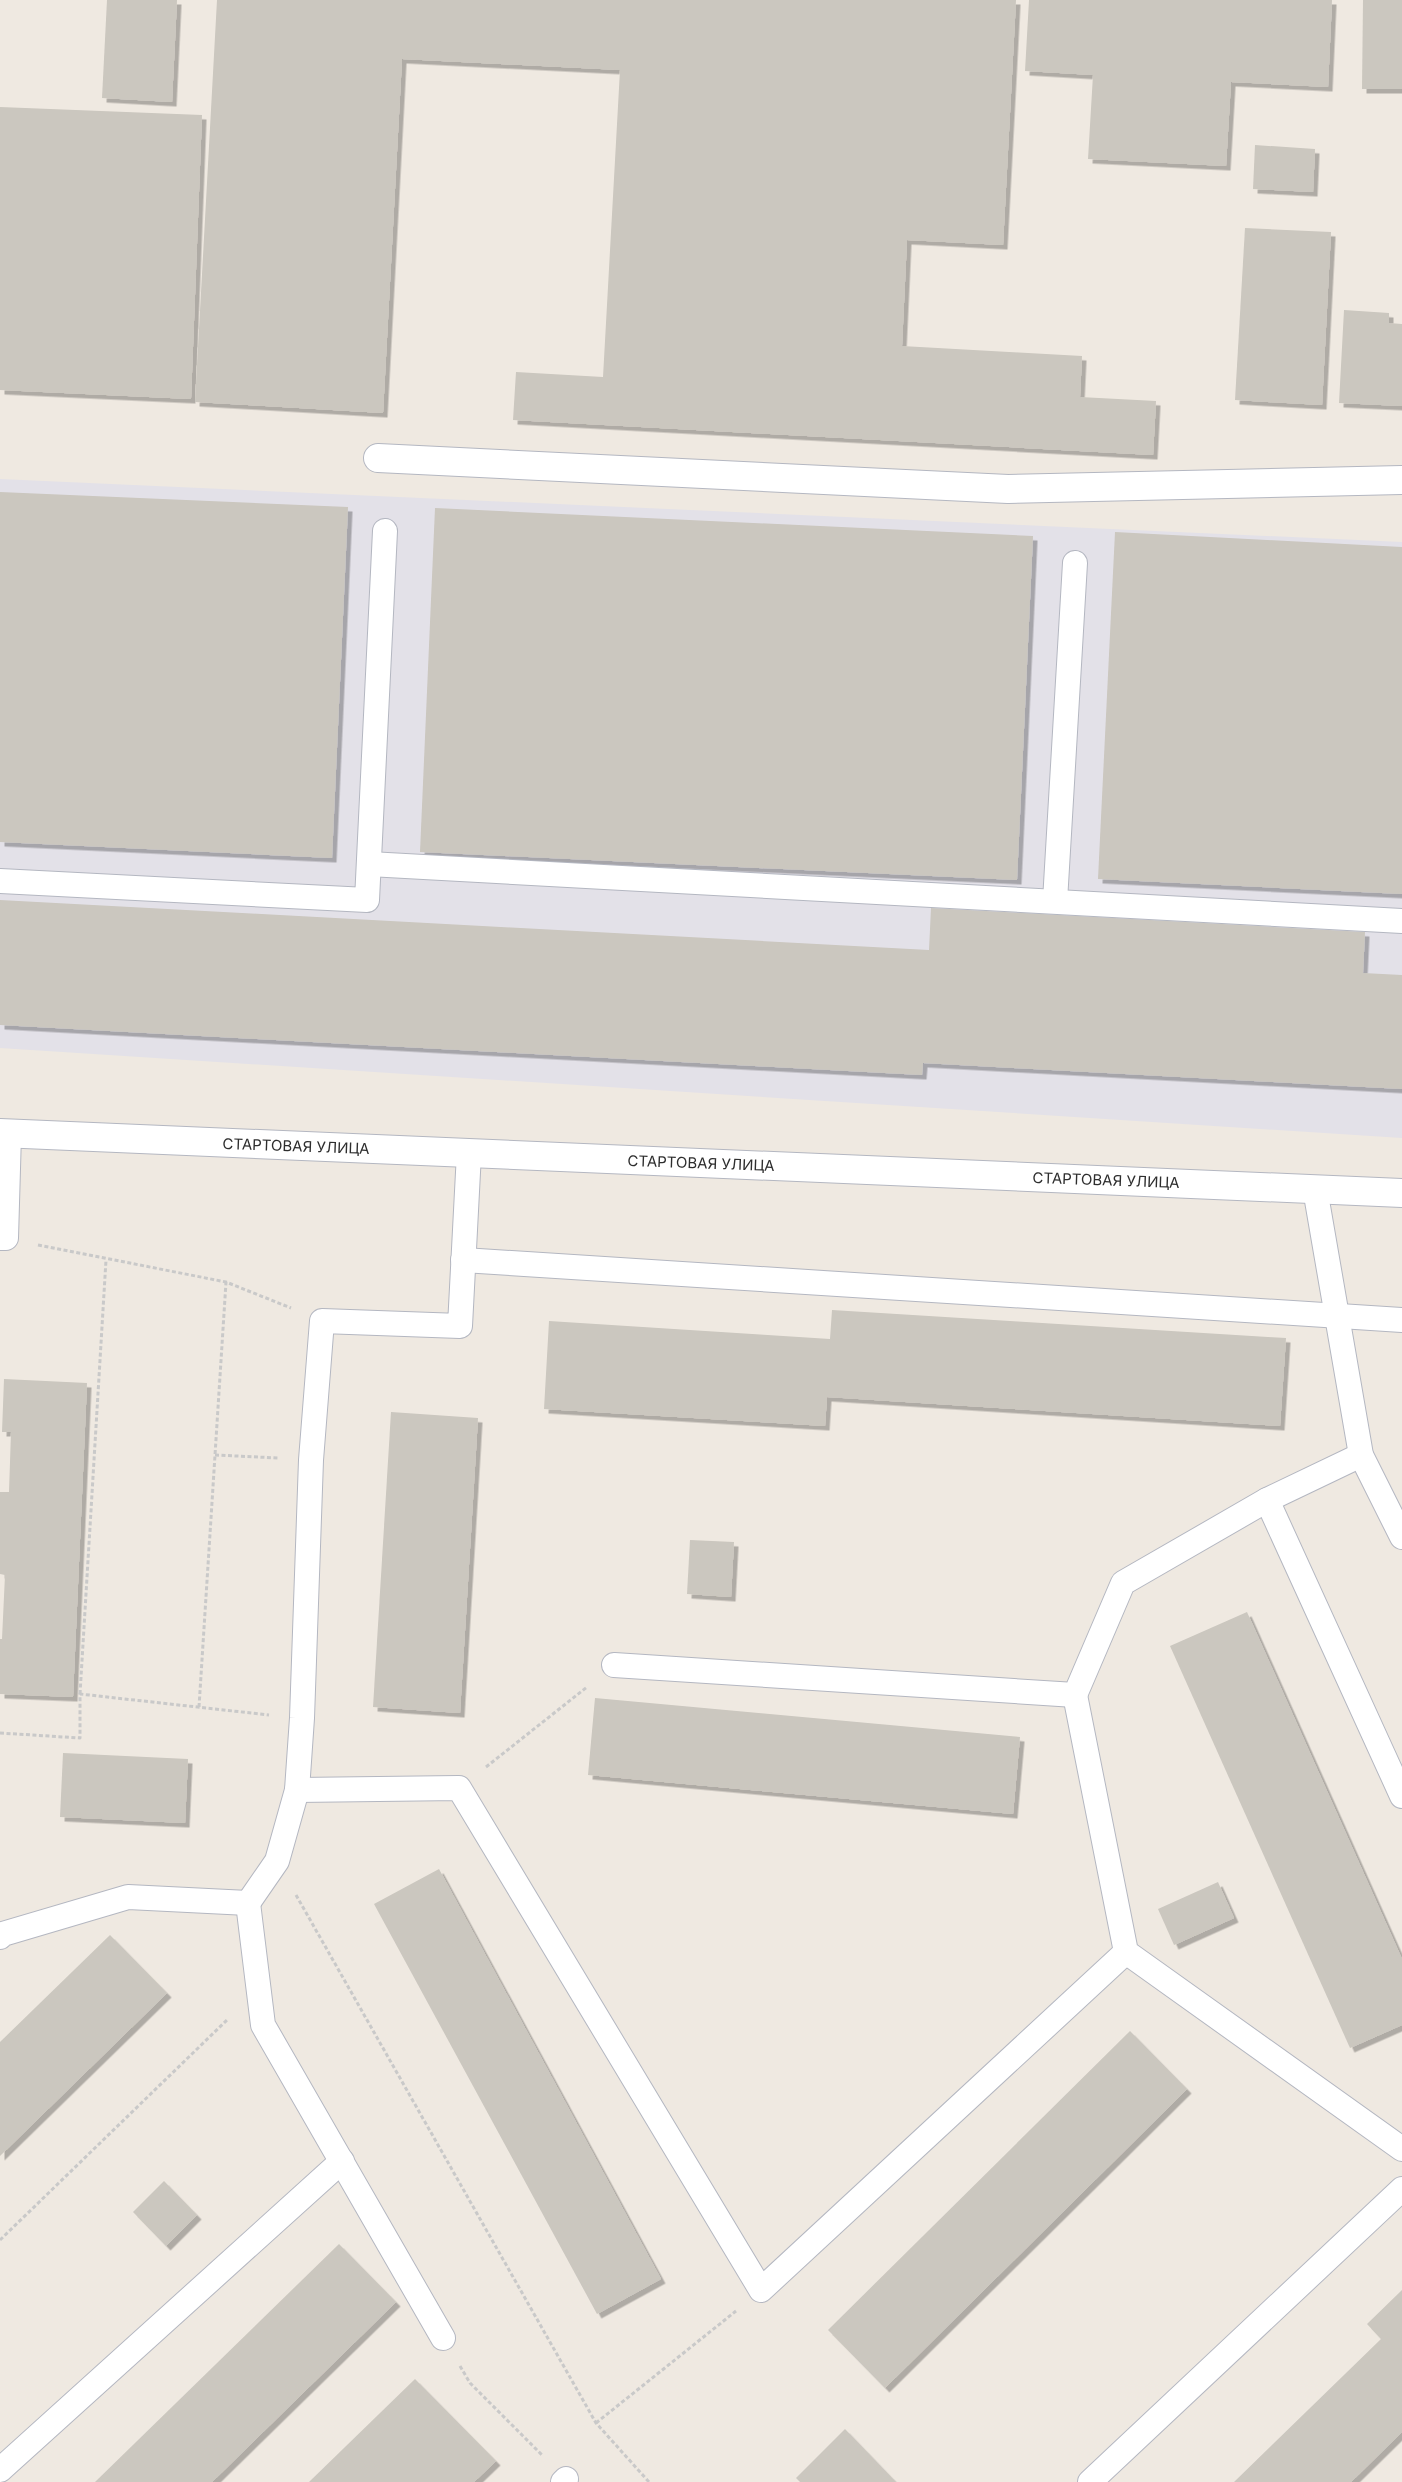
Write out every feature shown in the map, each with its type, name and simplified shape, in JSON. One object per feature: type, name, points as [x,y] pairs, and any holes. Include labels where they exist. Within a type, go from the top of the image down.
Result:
[{"type":"street","points":[[378,458],[1008,489],[1402,480]]},
{"type":"street","name":"СТАРТОВАЯ УЛИЦА","points":[[5,1134],[1402,1193]]},
{"type":"lane","points":[[0,881],[367,900],[385,531]]},
{"type":"lane","points":[[1055,901],[1075,563]]},
{"type":"lane","points":[[369,864],[1402,921]]},
{"type":"lane","points":[[3,1238],[5,1134]]},
{"type":"lane","points":[[443,2338],[263,2025],[248,1903],[277,1861],[296,1790],[302,1718],[311,1460],[322,1321],[460,1326],[469,1154]]},
{"type":"lane","points":[[1315,1189],[1361,1455],[1402,1537]]},
{"type":"lane","points":[[463,1260],[1402,1320]]},
{"type":"lane","points":[[1361,1455],[1267,1500],[1123,1583],[1075,1695],[1126,1952],[1402,2149]]},
{"type":"lane","points":[[1267,1500],[1402,1796]]},
{"type":"lane","points":[[614,1664],[1075,1695]]},
{"type":"lane","points":[[296,1790],[459,1788],[761,2290],[1126,1952]]},
{"type":"lane","points":[[0,1937],[3,1934],[128,1897],[248,1903]]},
{"type":"lane","points":[[0,2470],[342,2161]]},
{"type":"lane","points":[[1090,2482],[1402,2189]]},
{"type":"path","points":[[3,1238],[106,1260],[226,1282],[322,1321]]},
{"type":"path","points":[[0,1733],[80,1738],[80,1694],[106,1260]]},
{"type":"path","points":[[199,1707],[226,1282]]},
{"type":"path","points":[[215,1455],[311,1460]]},
{"type":"path","points":[[459,1788],[614,1664]]},
{"type":"path","points":[[80,1694],[302,1718]]},
{"type":"path","points":[[277,1861],[596,2424],[649,2482]]},
{"type":"path","points":[[0,2240],[259,1990]]},
{"type":"path","points":[[596,2424],[761,2290]]},
{"type":"path","points":[[443,2338],[470,2383],[564,2481]]},
{"type":"shaded area","points":[[0,479],[1402,542],[1402,1138],[0,1048]]},
{"type":"building","points":[[107,0],[177,0],[172,102],[102,98]]},
{"type":"building","points":[[217,0],[1016,0],[1003,245],[907,240],[902,346],[1082,356],[1080,397],[1156,401],[1153,455],[513,420],[516,372],[603,377],[620,70],[402,59],[383,413],[195,402]]},
{"type":"building","points":[[1029,0],[1332,0],[1328,87],[1231,82],[1226,166],[1088,159],[1093,75],[1025,71]]},
{"type":"building","points":[[1363,0],[1402,0],[1402,89],[1362,89]]},
{"type":"building","points":[[0,107],[202,115],[191,399],[0,390]]},
{"type":"building","points":[[1255,145],[1315,149],[1313,192],[1253,189]]},
{"type":"building","points":[[1245,228],[1331,232],[1322,405],[1235,400]]},
{"type":"building","points":[[1344,310],[1389,313],[1389,323],[1402,324],[1402,406],[1339,403]]},
{"type":"building","points":[[0,492],[348,507],[332,858],[0,842]]},
{"type":"building","points":[[435,508],[1033,536],[1017,880],[420,852]]},
{"type":"building","points":[[1115,532],[1402,547],[1402,894],[1098,879]]},
{"type":"building","points":[[0,900],[929,950],[931,908],[1365,932],[1363,973],[1402,975],[1402,1089],[923,1063],[922,1075],[0,1025]]},
{"type":"building","points":[[832,1310],[1286,1338],[1280,1426],[827,1397],[825,1426],[544,1409],[549,1321],[830,1339]]},
{"type":"building","points":[[4,1379],[87,1383],[73,1697],[0,1694],[0,1639],[2,1639],[5,1575],[0,1574],[0,1492],[9,1492],[11,1432],[2,1432]]},
{"type":"building","points":[[391,1412],[478,1418],[460,1713],[373,1707]]},
{"type":"building","points":[[690,1540],[734,1542],[731,1597],[687,1594]]},
{"type":"building","points":[[1247,1612],[1402,1959],[1402,2025],[1350,2048],[1170,1646]]},
{"type":"building","points":[[595,1698],[1020,1737],[1013,1814],[588,1775]]},
{"type":"building","points":[[63,1753],[188,1759],[185,1823],[60,1817]]},
{"type":"building","points":[[439,1869],[661,2279],[597,2314],[374,1904]]},
{"type":"building","points":[[1218,1882],[1234,1918],[1174,1945],[1158,1909]]},
{"type":"building","points":[[110,1935],[167,1993],[0,2156],[0,2042]]},
{"type":"building","points":[[1130,2031],[1187,2089],[885,2388],[828,2330]]},
{"type":"building","points":[[164,2181],[197,2215],[166,2246],[133,2212]]},
{"type":"building","points":[[339,2244],[396,2302],[212,2482],[95,2482]]},
{"type":"building","points":[[1402,2290],[1402,2432],[1351,2482],[1234,2482],[1381,2339],[1367,2324]]},
{"type":"building","points":[[415,2379],[496,2461],[474,2482],[309,2482]]},
{"type":"building","points":[[845,2429],[896,2482],[800,2482],[796,2478]]}]
